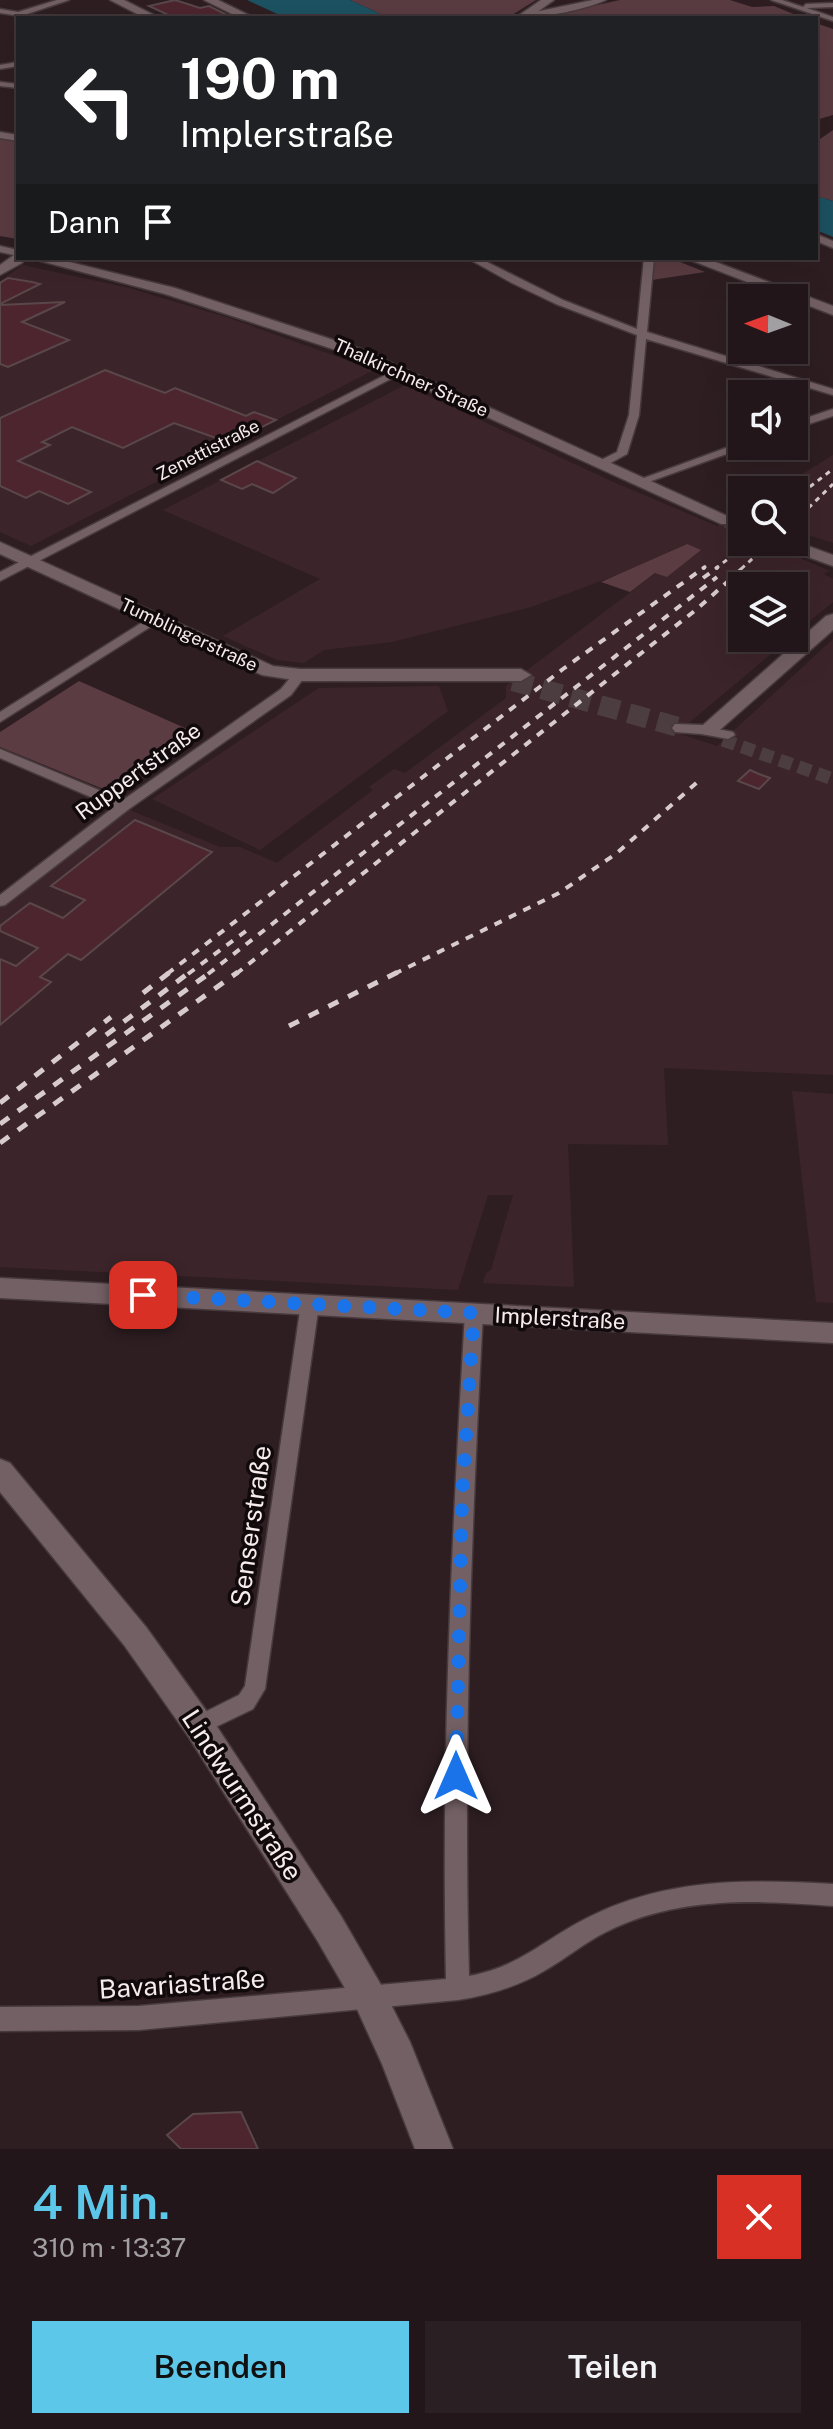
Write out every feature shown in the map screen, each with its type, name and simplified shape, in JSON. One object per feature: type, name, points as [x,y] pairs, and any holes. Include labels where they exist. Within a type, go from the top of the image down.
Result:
[{"type":"street","points":[[20,14],[65,0]]},
{"type":"street","points":[[115,0],[150,16]]},
{"type":"street","points":[[209,0],[245,16]]},
{"type":"street","points":[[525,16],[549,0]]},
{"type":"street","points":[[525,16],[602,0]]},
{"type":"street","points":[[778,0],[833,19]]},
{"type":"street","points":[[800,7],[833,5]]},
{"type":"street","points":[[0,11],[26,16]]},
{"type":"street","points":[[0,271],[17,260]]},
{"type":"street","name":"Thalkirchner Straße","points":[[44,260],[170,291],[331,342],[727,520]]},
{"type":"street","points":[[476,260],[566,307],[644,335],[833,392]]},
{"type":"street","points":[[601,464],[621,455],[634,415],[649,260]]},
{"type":"street","points":[[697,260],[833,311]]},
{"type":"street","name":"Zenettistraße","points":[[0,577],[401,371]]},
{"type":"street","points":[[808,421],[833,412]]},
{"type":"street","points":[[639,482],[728,450]]},
{"type":"street","name":"Tumblingerstraße","points":[[0,547],[254,666],[300,675],[486,675],[517,678]]},
{"type":"street","points":[[808,551],[833,561]]},
{"type":"street","points":[[0,718],[154,619]]},
{"type":"street","points":[[706,731],[833,620]]},
{"type":"street","name":"Ruppertstraße","points":[[0,902],[124,806],[282,695],[300,675]]},
{"type":"street","points":[[0,753],[124,806]]},
{"type":"street","name":"Implerstraße","points":[[0,1288],[833,1333]]},
{"type":"street","name":"Senserstraße","points":[[199,1726],[246,1702],[255,1689],[310,1304]]},
{"type":"street","points":[[458,1989],[456,1690],[462,1499],[474,1313]]},
{"type":"street","name":"Lindwurmstraße","points":[[0,1471],[135,1636],[199,1726],[336,1939],[397,2055],[434,2149]]},
{"type":"street","name":"Bavariastraße","points":[[0,2019],[139,2018],[458,1989],[503,1980],[527,1969],[601,1922],[669,1897],[729,1890],[833,1895]]},
{"type":"shaded area","points":[[350,0],[536,0],[510,16],[385,16]]},
{"type":"shaded area","points":[[620,0],[730,0],[752,7],[774,6],[798,16],[546,16]]},
{"type":"shaded area","points":[[818,24],[833,29],[833,115],[818,119]]},
{"type":"shaded area","points":[[833,130],[833,201],[818,197],[820,139]]},
{"type":"shaded area","points":[[0,138],[16,142],[16,239],[0,236]]},
{"type":"shaded area","points":[[655,260],[675,260],[705,272],[652,280]]},
{"type":"shaded area","points":[[23,265],[129,288],[232,319],[374,370],[31,546],[0,532],[0,281]]},
{"type":"shaded area","points":[[405,385],[611,481],[717,526],[728,520],[728,556],[795,556],[830,571],[824,574],[833,579],[833,602],[808,623],[808,572],[728,572],[728,652],[773,652],[677,733],[717,746],[833,639],[833,1075],[664,1068],[668,1145],[568,1144],[574,1287],[483,1283],[486,1273],[491,1270],[513,1195],[488,1195],[458,1290],[0,1267],[0,903],[127,809],[220,847],[240,847],[277,863],[373,790],[369,787],[394,769],[405,773],[506,698],[506,686],[656,573],[686,544],[625,572],[531,607],[392,642],[324,650],[304,663],[277,660],[223,636],[320,579],[163,510]]},
{"type":"shaded area","points":[[833,455],[833,543],[808,535],[808,476],[799,476]]},
{"type":"shaded area","points":[[687,544],[701,550],[667,577],[655,573],[630,592],[601,582]]},
{"type":"shaded area","points":[[79,681],[202,737],[118,795],[0,747],[0,732]]},
{"type":"shaded area","points":[[439,686],[448,711],[260,850],[152,799],[319,688]]},
{"type":"shaded area","points":[[792,1091],[833,1094],[833,1303],[816,1302]]},
{"type":"water","points":[[247,0],[350,0],[385,16],[282,16]]},
{"type":"water","points":[[818,197],[833,201],[833,237],[818,231]]},
{"type":"building","points":[[175,0],[200,8],[209,6],[229,16],[171,16],[149,6]]},
{"type":"building","points":[[8,278],[40,284],[0,304],[0,283]]},
{"type":"building","points":[[65,302],[22,322],[69,340],[8,367],[0,364],[0,305]]},
{"type":"building","points":[[105,370],[165,393],[175,388],[246,416],[254,412],[276,420],[230,443],[174,423],[123,448],[72,427],[42,442],[50,445],[18,461],[91,492],[68,504],[39,491],[26,498],[0,486],[0,418]]},
{"type":"building","points":[[257,461],[296,478],[273,493],[252,484],[242,489],[221,480]]},
{"type":"building","points":[[750,770],[770,778],[759,789],[738,781]]},
{"type":"building","points":[[135,820],[212,852],[81,960],[68,954],[40,977],[51,982],[0,1025],[0,959],[16,966],[38,948],[0,931],[0,926],[30,903],[63,918],[85,900],[51,886]]},
{"type":"building","points":[[241,2112],[258,2149],[181,2149],[167,2135],[193,2114]]},
{"type":"tunnel","points":[[513,681],[682,728]]},
{"type":"tunnel","points":[[723,740],[833,779]]},
{"type":"railway","points":[[808,488],[833,469]]},
{"type":"railway","points":[[808,508],[833,484]]},
{"type":"railway","points":[[715,569],[732,556]]},
{"type":"railway","points":[[741,569],[755,556]]},
{"type":"railway","points":[[702,569],[710,563]]},
{"type":"railway","points":[[167,974],[563,669],[705,567]]},
{"type":"railway","points":[[703,578],[718,567]]},
{"type":"railway","points":[[236,974],[697,609],[744,567]]},
{"type":"railway","points":[[208,974],[717,577]]},
{"type":"railway","points":[[394,974],[559,893],[617,853],[702,778]]},
{"type":"railway","points":[[188,974],[250,928]]},
{"type":"railway","points":[[143,993],[170,972]]},
{"type":"railway","points":[[106,1035],[190,972]]},
{"type":"railway","points":[[0,1124],[211,972]]},
{"type":"railway","points":[[0,1143],[238,972]]},
{"type":"railway","points":[[289,1026],[398,972]]},
{"type":"railway","points":[[0,1103],[111,1017]]},
{"type":"route","points":[[143,1295],[474,1313],[462,1499],[456,1776]]}]
